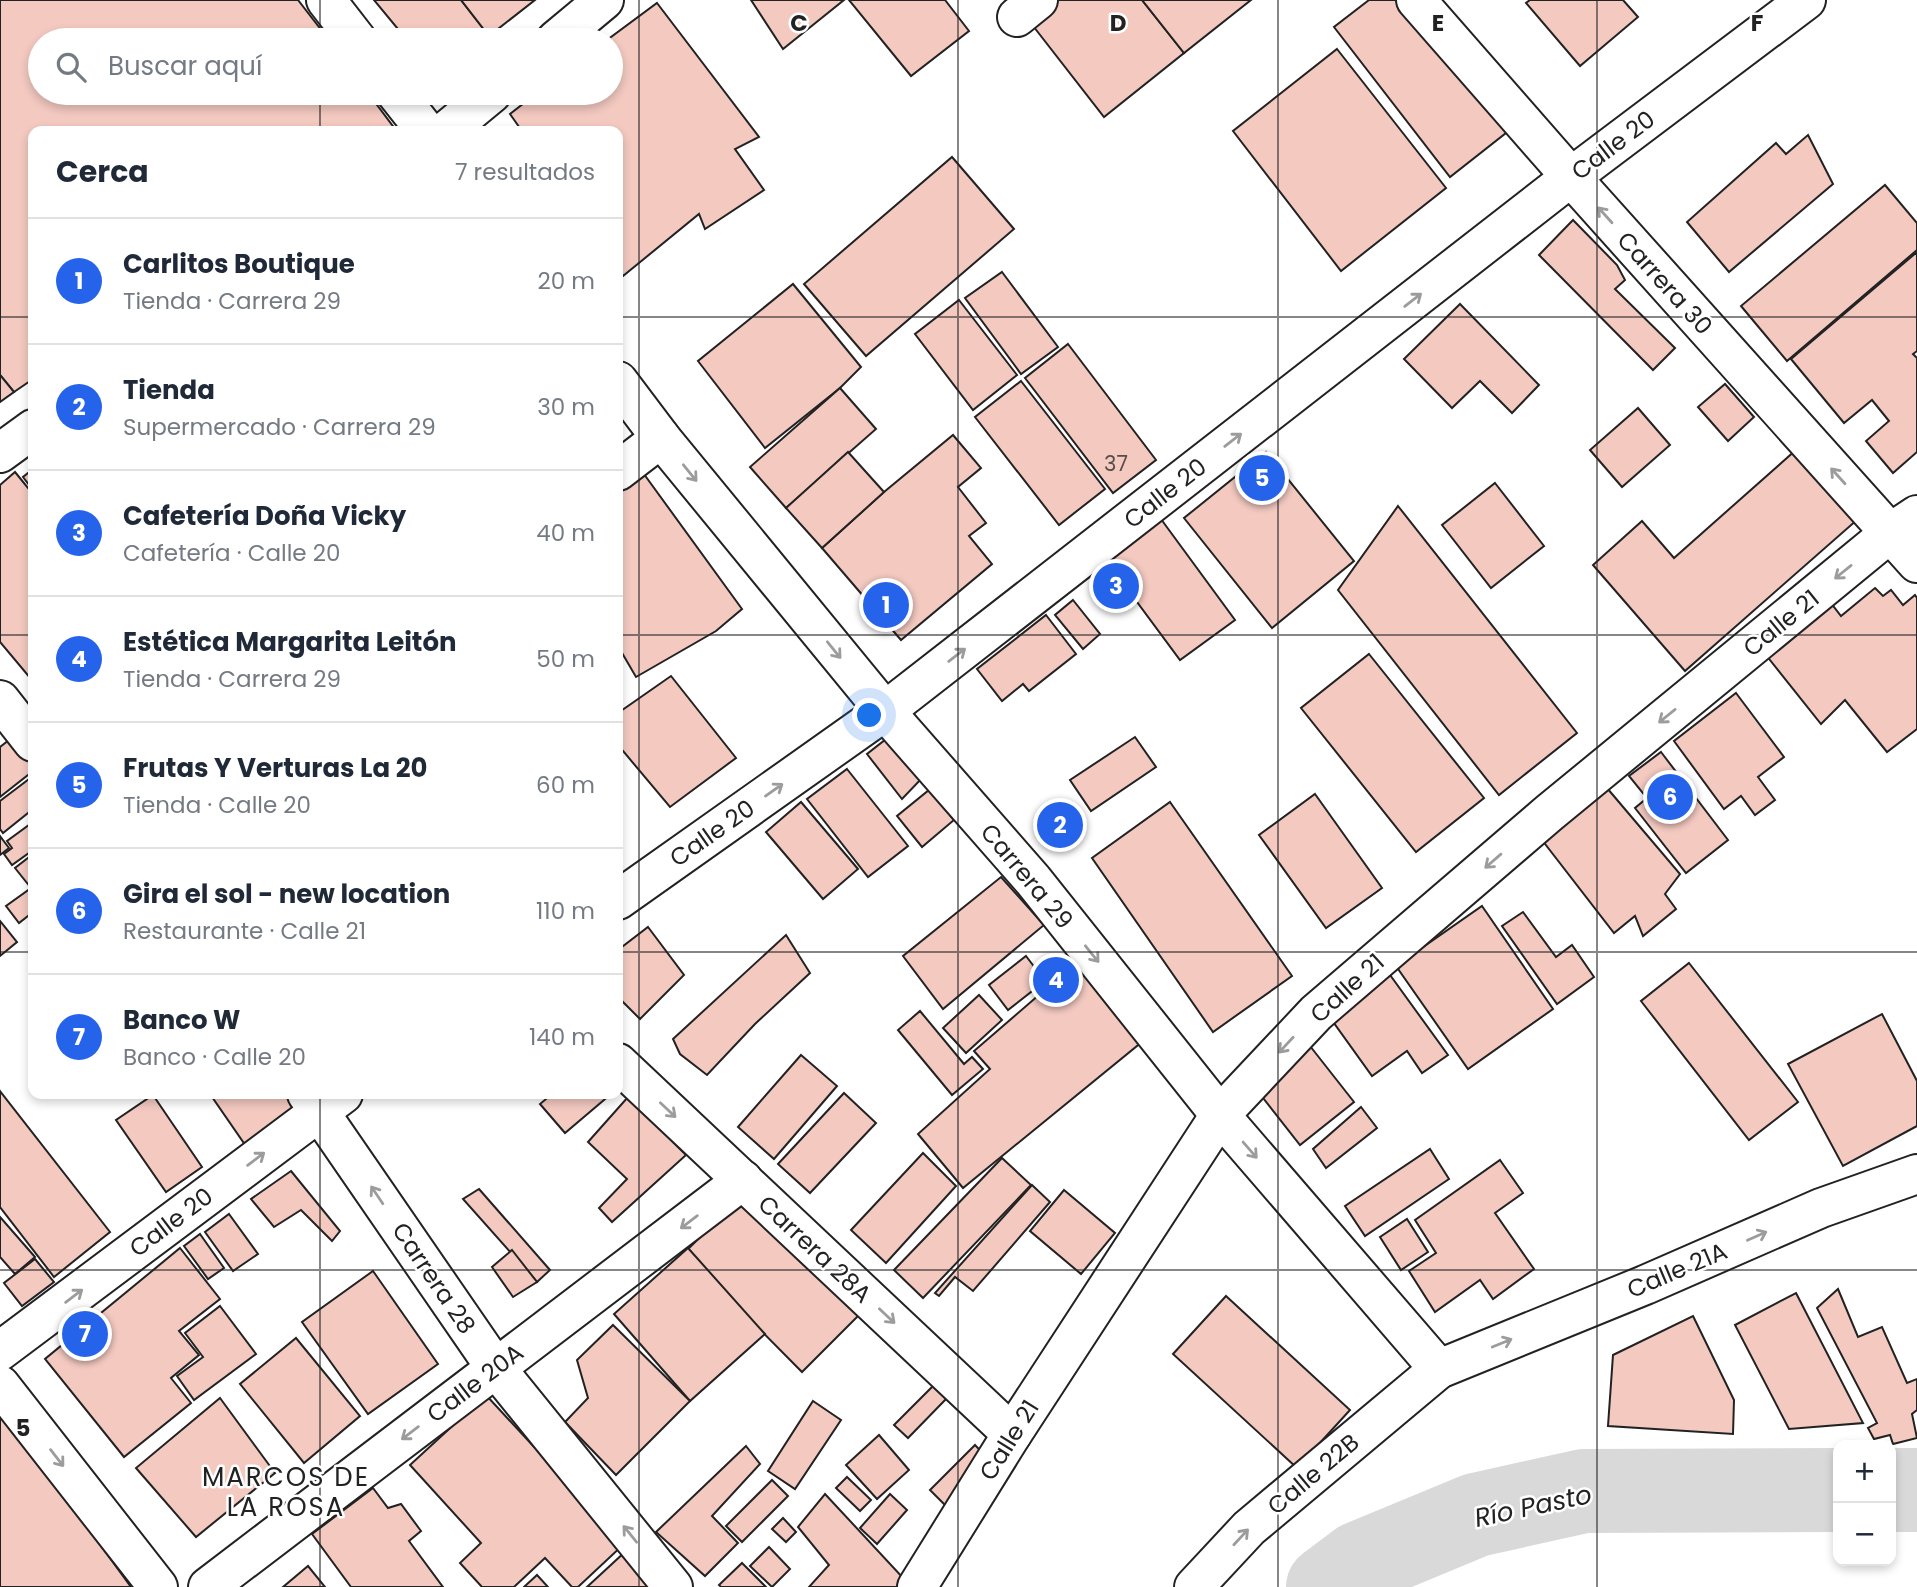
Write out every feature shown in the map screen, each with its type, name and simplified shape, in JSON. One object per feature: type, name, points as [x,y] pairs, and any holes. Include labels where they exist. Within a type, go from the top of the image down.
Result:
[{"type":"street","points":[[326,0],[348,28]]},
{"type":"street","points":[[570,28],[604,0]]},
{"type":"street","name":"Carrera 30","points":[[1416,0],[1571,177],[1903,524],[1917,563]]},
{"type":"street","name":"Calle 20","points":[[623,896],[885,712],[1571,177],[1806,0]]},
{"type":"street","points":[[405,105],[422,126]]},
{"type":"street","points":[[452,126],[477,105]]},
{"type":"street","name":"Carrera 29","points":[[623,388],[885,712],[1032,880],[1220,1115],[1439,1369]]},
{"type":"street","points":[[0,453],[28,433]]},
{"type":"street","points":[[623,467],[661,438]]},
{"type":"street","name":"Calle 21","points":[[917,1587],[1012,1434],[1220,1115],[1316,1013],[1549,813],[1903,524]]},
{"type":"street","points":[[0,700],[28,736]]},
{"type":"street","name":"Carrera 28A","points":[[623,1068],[1012,1434]]},
{"type":"street","name":"Calle 20","points":[[0,1351],[323,1099]]},
{"type":"street","name":"Carrera 28","points":[[323,1099],[495,1367],[673,1587]]},
{"type":"street","name":"Calle 21A","points":[[1439,1369],[1645,1285],[1821,1208],[1917,1174]]},
{"type":"street","name":"Calle 20A","points":[[208,1587],[743,1180]]},
{"type":"street","name":"Calle 22B","points":[[1194,1587],[1250,1528],[1439,1369]]},
{"type":"street","points":[[0,1385],[158,1587]]},
{"type":"building","points":[[0,0],[298,0],[320,28],[28,28],[28,105],[377,105],[393,126],[28,126],[28,382],[14,392],[0,375]]},
{"type":"building","points":[[374,0],[461,0],[483,28],[397,28]]},
{"type":"building","points":[[461,0],[535,0],[499,28],[483,28]]},
{"type":"building","points":[[751,0],[844,0],[783,49]]},
{"type":"building","points":[[849,0],[945,0],[969,31],[911,76]]},
{"type":"building","points":[[1057,0],[1142,0],[1184,53],[1104,117],[1030,22]]},
{"type":"building","points":[[1142,0],[1251,0],[1184,53]]},
{"type":"building","points":[[1369,0],[1411,0],[1511,129],[1450,177],[1334,27]]},
{"type":"building","points":[[1530,0],[1623,0],[1638,17],[1580,66],[1526,3]]},
{"type":"building","points":[[657,3],[759,137],[735,149],[764,190],[705,229],[699,214],[623,276],[623,126],[518,126],[510,114],[522,105],[623,105],[623,28]]},
{"type":"building","points":[[1337,49],[1446,188],[1341,271],[1233,131]]},
{"type":"building","points":[[1808,135],[1833,184],[1729,272],[1687,222],[1776,143],[1786,154]]},
{"type":"building","points":[[952,157],[1014,229],[866,356],[804,284]]},
{"type":"building","points":[[1885,185],[1917,223],[1917,250],[1787,361],[1741,306]]},
{"type":"building","points":[[1573,220],[1617,265],[1625,280],[1615,289],[1675,348],[1653,370],[1539,255]]},
{"type":"building","points":[[1917,252],[1917,351],[1913,354],[1917,358],[1917,452],[1893,473],[1866,441],[1889,421],[1872,400],[1844,423],[1791,359]]},
{"type":"building","points":[[1002,272],[1058,347],[1021,374],[965,298]]},
{"type":"building","points":[[793,284],[861,367],[840,388],[765,448],[698,361]]},
{"type":"building","points":[[959,300],[1017,375],[973,410],[915,334]]},
{"type":"building","points":[[1460,304],[1539,385],[1512,413],[1480,381],[1452,408],[1404,359]]},
{"type":"building","points":[[1068,344],[1156,460],[1113,493],[1025,378]]},
{"type":"building","points":[[0,375],[14,392],[0,402]]},
{"type":"building","points":[[1021,381],[1105,489],[1059,525],[975,417]]},
{"type":"building","points":[[1725,384],[1754,417],[1728,441],[1698,407]]},
{"type":"building","points":[[840,388],[876,429],[786,508],[750,467]]},
{"type":"building","points":[[1638,408],[1670,445],[1622,487],[1590,450]]},
{"type":"building","points":[[953,435],[981,468],[958,487],[986,523],[969,536],[992,564],[901,640],[822,548]]},
{"type":"building","points":[[1797,449],[1858,519],[1685,671],[1593,565],[1642,521],[1674,558]]},
{"type":"building","points":[[848,452],[884,492],[822,548],[786,508]]},
{"type":"building","points":[[1266,452],[1354,561],[1272,628],[1184,518]]},
{"type":"building","points":[[641,470],[742,609],[716,631],[636,677],[623,655],[623,484]]},
{"type":"building","points":[[15,472],[28,488],[28,675],[0,642],[0,485]]},
{"type":"building","points":[[1495,483],[1544,546],[1491,588],[1442,525]]},
{"type":"building","points":[[1398,506],[1577,733],[1499,795],[1338,590]]},
{"type":"building","points":[[1158,515],[1235,620],[1180,660],[1103,556]]},
{"type":"building","points":[[1875,588],[1883,596],[1891,590],[1903,605],[1915,595],[1917,598],[1917,729],[1887,752],[1845,700],[1821,724],[1762,650],[1827,598],[1841,616]]},
{"type":"building","points":[[1073,600],[1100,634],[1083,649],[1055,615]]},
{"type":"building","points":[[1046,615],[1076,654],[1029,691],[1023,684],[1002,701],[977,669]]},
{"type":"building","points":[[1369,654],[1484,798],[1416,852],[1301,708]]},
{"type":"building","points":[[671,676],[736,758],[670,807],[623,751],[623,710]]},
{"type":"building","points":[[1736,693],[1784,757],[1758,777],[1775,800],[1755,815],[1741,796],[1724,809],[1674,741]]},
{"type":"building","points":[[890,736],[924,776],[902,799],[867,754]]},
{"type":"building","points":[[13,737],[28,756],[28,775],[0,797],[0,747]]},
{"type":"building","points":[[1135,737],[1156,767],[1091,811],[1070,780]]},
{"type":"building","points":[[1661,752],[1728,840],[1686,873],[1635,808],[1647,798],[1629,776]]},
{"type":"building","points":[[847,769],[908,846],[868,877],[807,799]]},
{"type":"building","points":[[28,780],[28,813],[3,833],[0,829],[0,801]]},
{"type":"building","points":[[1607,788],[1680,874],[1665,894],[1676,909],[1643,936],[1635,916],[1614,933],[1542,840]]},
{"type":"building","points":[[929,790],[954,820],[922,847],[897,816]]},
{"type":"building","points":[[1315,794],[1382,888],[1326,928],[1259,835]]},
{"type":"building","points":[[801,802],[858,869],[823,899],[766,832]]},
{"type":"building","points":[[1170,802],[1292,976],[1213,1032],[1092,858]]},
{"type":"building","points":[[28,826],[28,854],[12,865],[4,854],[12,848],[7,841]]},
{"type":"building","points":[[0,836],[9,848],[0,855]]},
{"type":"building","points":[[28,858],[28,884],[15,868]]},
{"type":"building","points":[[1001,877],[1044,925],[943,1009],[903,956]]},
{"type":"building","points":[[28,890],[28,916],[19,923],[6,906]]},
{"type":"building","points":[[1482,906],[1553,1009],[1468,1069],[1396,966]]},
{"type":"building","points":[[1523,912],[1556,957],[1572,945],[1594,977],[1557,1004],[1502,926]]},
{"type":"building","points":[[0,921],[17,942],[0,956]]},
{"type":"building","points":[[648,927],[684,975],[640,1019],[623,1002],[623,946]]},
{"type":"building","points":[[786,935],[810,973],[755,1024],[707,1075],[680,1054],[673,1039]]},
{"type":"building","points":[[1026,956],[1045,981],[1008,1010],[989,985]]},
{"type":"building","points":[[1076,963],[1143,1041],[963,1188],[918,1134],[990,1069],[974,1051]]},
{"type":"building","points":[[1689,963],[1798,1102],[1749,1140],[1641,1001]]},
{"type":"building","points":[[1385,968],[1448,1055],[1422,1073],[1407,1051],[1372,1076],[1326,1012]]},
{"type":"building","points":[[979,995],[1002,1020],[966,1053],[943,1028]]},
{"type":"building","points":[[920,1011],[964,1064],[972,1057],[983,1069],[952,1095],[898,1030]]},
{"type":"building","points":[[1882,1014],[1917,1081],[1917,1126],[1843,1166],[1788,1064]]},
{"type":"building","points":[[1310,1046],[1354,1102],[1300,1145],[1256,1089]]},
{"type":"building","points":[[801,1055],[837,1086],[774,1159],[738,1127]]},
{"type":"building","points":[[0,1091],[110,1232],[54,1277],[0,1207]]},
{"type":"building","points":[[844,1093],[876,1123],[810,1193],[778,1164]]},
{"type":"building","points":[[628,1097],[686,1155],[612,1222],[599,1208],[627,1179],[588,1142]]},
{"type":"building","points":[[147,1099],[156,1099],[202,1167],[166,1192],[116,1120]]},
{"type":"building","points":[[213,1099],[294,1099],[302,1111],[248,1149]]},
{"type":"building","points":[[546,1099],[605,1099],[565,1133],[540,1104]]},
{"type":"building","points":[[1361,1107],[1377,1128],[1326,1168],[1313,1149]]},
{"type":"building","points":[[1430,1149],[1449,1179],[1365,1236],[1345,1206]]},
{"type":"building","points":[[923,1153],[956,1186],[886,1263],[851,1230]]},
{"type":"building","points":[[1002,1158],[1031,1185],[923,1298],[894,1270]]},
{"type":"building","points":[[1500,1160],[1523,1193],[1495,1213],[1534,1269],[1493,1299],[1480,1280],[1435,1312],[1409,1271],[1436,1253],[1415,1220]]},
{"type":"building","points":[[291,1171],[340,1231],[332,1241],[301,1210],[274,1227],[251,1199]]},
{"type":"building","points":[[1032,1185],[1050,1202],[973,1291],[955,1277],[939,1296],[935,1293]]},
{"type":"building","points":[[479,1189],[550,1270],[537,1282],[463,1199]]},
{"type":"building","points":[[1064,1190],[1115,1233],[1081,1274],[1030,1231]]},
{"type":"building","points":[[744,1194],[861,1313],[802,1372],[684,1253]]},
{"type":"building","points":[[229,1214],[258,1254],[233,1271],[205,1232]]},
{"type":"building","points":[[0,1217],[35,1257],[15,1274],[0,1257]]},
{"type":"building","points":[[1407,1219],[1428,1252],[1401,1270],[1380,1237]]},
{"type":"building","points":[[200,1234],[224,1268],[208,1279],[184,1246]]},
{"type":"building","points":[[180,1248],[220,1299],[179,1331],[199,1355],[171,1378],[191,1403],[124,1457],[45,1359]]},
{"type":"building","points":[[688,1248],[765,1334],[690,1401],[614,1314]]},
{"type":"building","points":[[512,1250],[537,1282],[513,1297],[492,1267]]},
{"type":"building","points":[[35,1259],[54,1282],[22,1306],[4,1283]]},
{"type":"building","points":[[373,1271],[438,1364],[368,1414],[302,1322]]},
{"type":"building","points":[[1838,1289],[1858,1337],[1882,1327],[1907,1383],[1917,1379],[1917,1410],[1912,1414],[1917,1438],[1896,1443],[1890,1435],[1874,1439],[1868,1428],[1877,1423],[1817,1308]]},
{"type":"building","points":[[1796,1293],[1863,1423],[1789,1429],[1735,1325]]},
{"type":"building","points":[[1226,1296],[1350,1410],[1297,1468],[1173,1354]]},
{"type":"building","points":[[220,1306],[256,1354],[194,1400],[177,1376],[203,1357],[185,1333]]},
{"type":"building","points":[[1693,1316],[1734,1400],[1733,1434],[1608,1426],[1613,1355]]},
{"type":"building","points":[[613,1325],[690,1401],[616,1475],[565,1422],[588,1398],[577,1360]]},
{"type":"building","points":[[296,1338],[360,1416],[304,1463],[240,1384]]},
{"type":"building","points":[[936,1383],[949,1396],[908,1438],[894,1425]]},
{"type":"building","points":[[486,1395],[624,1544],[578,1587],[572,1587],[545,1558],[514,1587],[482,1587],[460,1563],[481,1543],[410,1465]]},
{"type":"building","points":[[220,1398],[275,1473],[196,1537],[136,1468]]},
{"type":"building","points":[[813,1401],[841,1420],[795,1489],[768,1471]]},
{"type":"building","points":[[0,1407],[131,1587],[0,1587]]},
{"type":"building","points":[[879,1435],[909,1470],[877,1499],[846,1465]]},
{"type":"building","points":[[975,1445],[993,1464],[948,1508],[930,1490]]},
{"type":"building","points":[[746,1446],[760,1464],[712,1516],[738,1543],[705,1576],[656,1532]]},
{"type":"building","points":[[847,1477],[871,1500],[860,1511],[836,1488]]},
{"type":"building","points":[[772,1480],[788,1496],[742,1542],[726,1526]]},
{"type":"building","points":[[373,1488],[388,1508],[401,1504],[421,1531],[409,1541],[443,1587],[351,1587],[312,1534]]},
{"type":"building","points":[[825,1494],[905,1580],[899,1587],[809,1587],[829,1565],[798,1527]]},
{"type":"building","points":[[890,1494],[907,1510],[877,1544],[860,1528]]},
{"type":"building","points":[[783,1518],[796,1532],[786,1542],[772,1529]]},
{"type":"building","points":[[769,1547],[790,1569],[772,1587],[750,1566]]},
{"type":"building","points":[[626,1551],[659,1587],[587,1587]]},
{"type":"building","points":[[742,1563],[766,1587],[719,1585]]},
{"type":"building","points":[[308,1566],[325,1587],[283,1587]]},
{"type":"building","points":[[537,1575],[548,1587],[524,1587]]},
{"type":"waterway","name":"Río Pasto","points":[[1328,1587],[1360,1563],[1476,1515],[1584,1491],[1833,1490]]},
{"type":"waterway","name":"Río Pasto","points":[[1896,1490],[1917,1490]]},
{"type":"place","name":"Frutas Y Verturas La 20","points":[[1262,478]]},
{"type":"place","name":"Cafetería Doña Vicky","points":[[1116,586]]},
{"type":"place","name":"Carlitos Boutique","points":[[886,605]]},
{"type":"place","name":"Gira el sol - new location","points":[[1670,797]]},
{"type":"place","name":"Tienda","points":[[1060,825]]},
{"type":"place","name":"Estética Margarita Leitón","points":[[1056,980]]},
{"type":"place","name":"Banco W","points":[[85,1334]]},
{"type":"district","name":"MARCOS DE LA ROSA","points":[[286,1492]]}]
